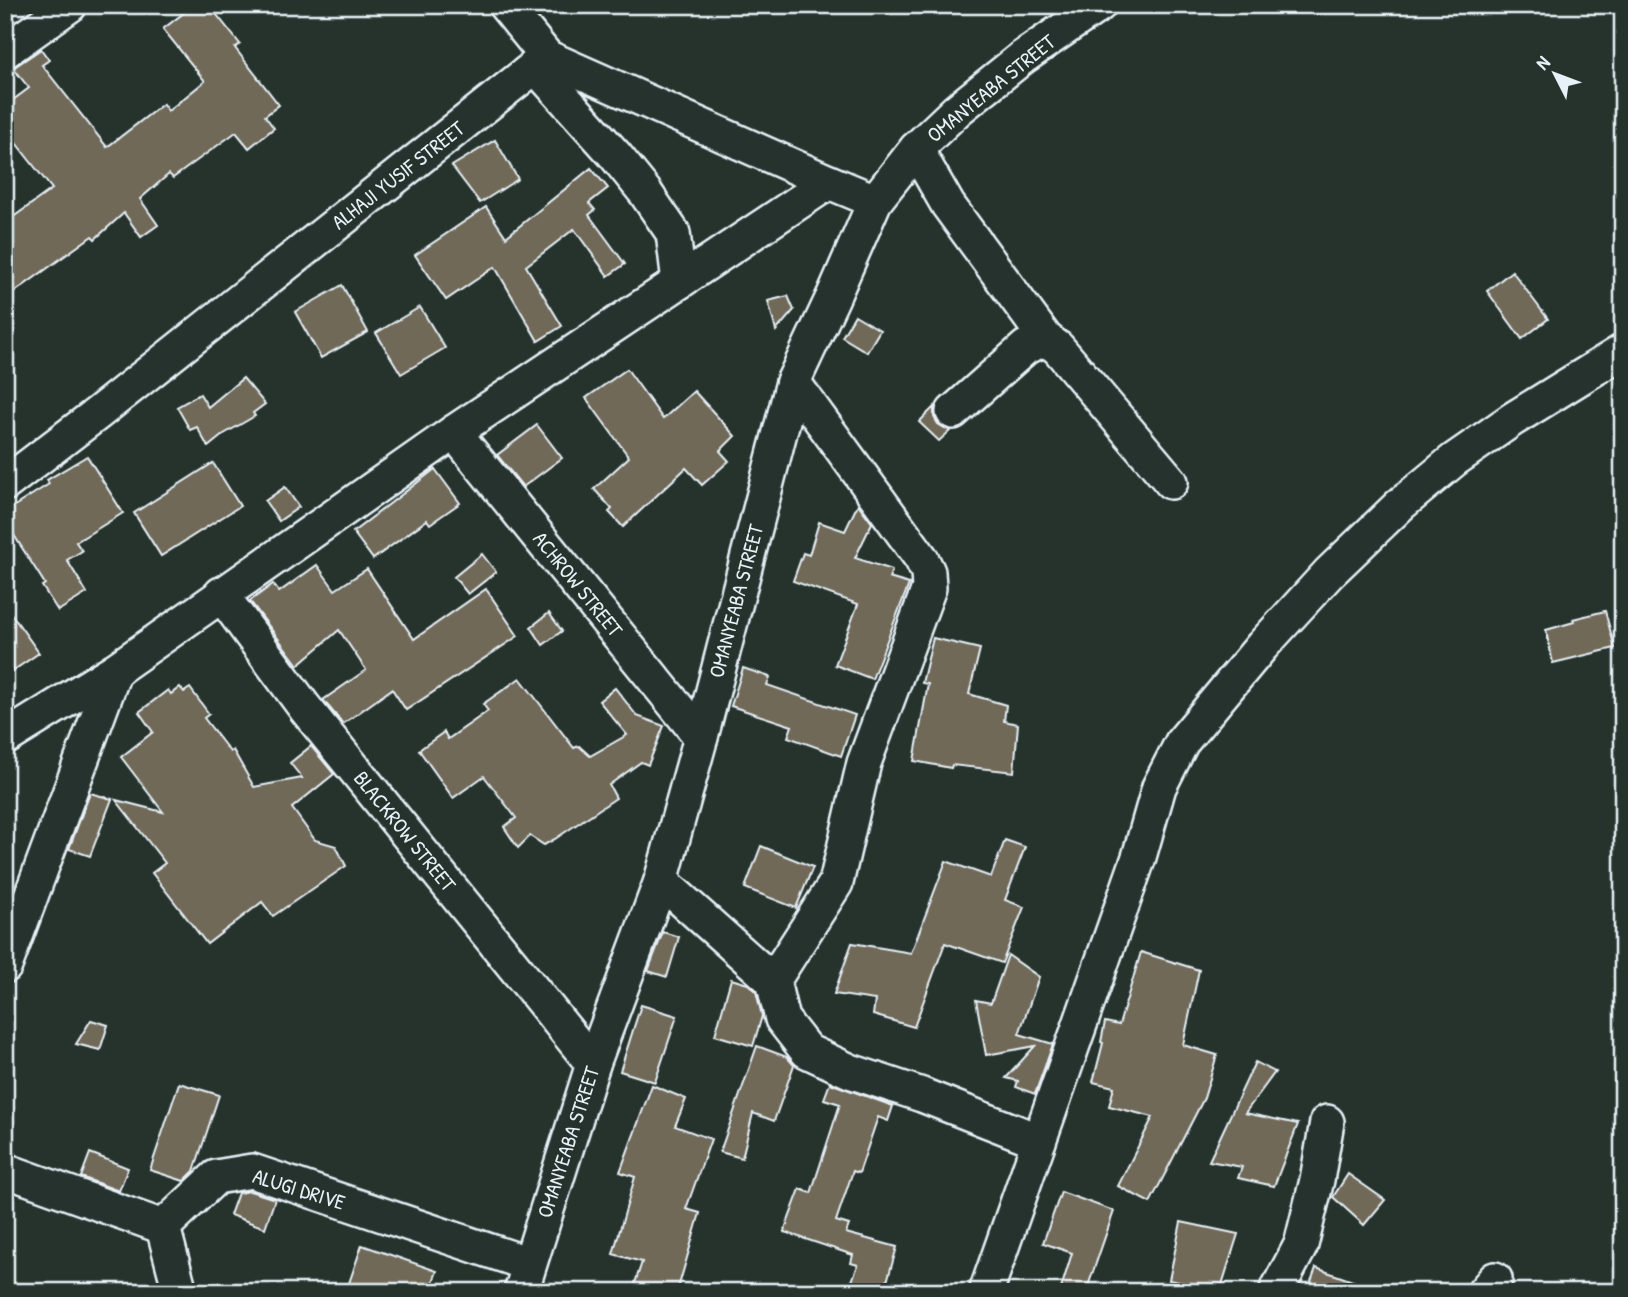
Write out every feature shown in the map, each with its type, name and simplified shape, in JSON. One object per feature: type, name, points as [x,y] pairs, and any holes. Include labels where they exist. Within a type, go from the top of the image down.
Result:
[{"type":"street","points":[[5,51],[70,5]]},
{"type":"street","points":[[505,5],[541,62],[645,192],[673,233],[679,282]]},
{"type":"street","name":"OMANYEABA STREET","points":[[525,1278],[593,1065],[661,881],[793,382],[875,201],[916,149],[957,110],[1023,57],[1097,6]]},
{"type":"street","points":[[541,62],[875,201]]},
{"type":"street","name":"ALHAJI YUSIF STREET","points":[[5,484],[541,62]]},
{"type":"street","points":[[916,149],[948,205],[1046,339],[1058,348],[1171,482]]},
{"type":"street","points":[[5,738],[115,670],[454,432],[829,182]]},
{"type":"street","points":[[953,412],[1026,347],[1046,339]]},
{"type":"street","points":[[986,1292],[1139,858],[1159,787],[1182,742],[1262,646],[1329,573],[1401,504],[1454,460],[1513,419],[1623,351]]},
{"type":"street","points":[[773,981],[836,883],[864,763],[929,588],[928,572],[921,558],[793,382]]},
{"type":"street","name":"ACHROW STREET","points":[[454,432],[701,737]]},
{"type":"street","name":"BLACKROW STREET","points":[[221,594],[305,708],[593,1065]]},
{"type":"street","points":[[5,965],[115,670]]},
{"type":"street","points":[[661,881],[773,981],[782,1019],[807,1051],[850,1071],[922,1095],[1039,1141]]},
{"type":"street","points":[[1276,1292],[1301,1245],[1317,1180],[1327,1122]]},
{"type":"street","points":[[5,1170],[163,1227],[178,1292]]},
{"type":"street","name":"ALUGI DRIVE","points":[[163,1227],[216,1177],[252,1171],[525,1278]]},
{"type":"building","points":[[194,5],[209,5],[240,44],[235,48],[279,105],[265,116],[274,128],[249,148],[236,132],[173,178],[169,174],[140,199],[158,225],[141,237],[124,213],[95,239],[92,236],[5,299],[5,223],[52,189],[5,129],[5,106],[29,88],[13,68],[41,49],[49,60],[42,65],[107,147],[163,104],[168,111],[205,81],[163,29]]},
{"type":"building","points":[[495,140],[518,179],[480,203],[452,166]]},
{"type":"building","points":[[591,168],[608,188],[589,203],[595,210],[589,215],[625,264],[608,276],[574,229],[526,266],[562,326],[538,341],[495,267],[446,300],[415,255],[486,207],[506,237]]},
{"type":"building","points":[[1512,271],[1548,319],[1522,339],[1487,291]]},
{"type":"building","points":[[342,285],[368,332],[321,358],[295,312]]},
{"type":"building","points":[[788,296],[794,310],[776,331],[768,301]]},
{"type":"building","points":[[420,307],[445,348],[401,374],[376,333]]},
{"type":"building","points":[[855,315],[880,330],[867,352],[842,337]]},
{"type":"building","points":[[627,369],[663,419],[694,391],[735,436],[720,451],[729,461],[702,485],[686,468],[623,527],[609,512],[612,509],[594,489],[629,457],[586,398]]},
{"type":"building","points":[[243,378],[265,404],[253,413],[255,416],[208,447],[197,427],[190,430],[177,407],[200,394],[208,407]]},
{"type":"building","points":[[934,407],[934,417],[938,424],[950,431],[939,441],[919,422]]},
{"type":"building","points":[[537,425],[562,458],[523,487],[497,455]]},
{"type":"building","points":[[87,456],[123,513],[76,542],[82,551],[67,560],[87,593],[58,611],[42,586],[45,584],[5,521],[5,512],[49,484],[47,480]]},
{"type":"building","points":[[213,463],[240,506],[161,556],[134,513]]},
{"type":"building","points":[[435,469],[460,503],[430,524],[427,520],[373,559],[353,532]]},
{"type":"building","points":[[285,487],[299,507],[279,521],[265,501]]},
{"type":"building","points":[[858,504],[872,523],[855,558],[892,570],[889,578],[909,584],[872,679],[835,665],[858,604],[793,581],[803,553],[809,555],[819,522],[845,531]]},
{"type":"building","points":[[482,554],[496,572],[468,594],[454,577]]},
{"type":"building","points":[[317,565],[335,590],[367,569],[414,639],[486,589],[518,636],[406,710],[392,689],[343,724],[323,700],[366,670],[339,630],[298,665],[250,601],[273,584],[279,592]]},
{"type":"building","points":[[5,605],[39,653],[5,676]]},
{"type":"building","points":[[1605,611],[1615,648],[1553,663],[1546,630],[1574,622],[1573,619]]},
{"type":"building","points":[[549,613],[562,631],[543,645],[531,627]]},
{"type":"building","points":[[933,638],[980,649],[969,694],[1006,705],[1004,721],[1018,724],[1014,772],[952,765],[951,768],[914,761],[928,684],[922,683]]},
{"type":"building","points":[[743,668],[770,677],[767,685],[855,715],[841,756],[788,737],[792,726],[731,706]]},
{"type":"building","points":[[520,678],[574,748],[579,746],[590,756],[627,735],[599,701],[615,688],[637,716],[664,726],[648,765],[641,762],[609,785],[616,798],[544,845],[530,836],[518,848],[504,827],[516,818],[484,776],[453,798],[419,750],[444,732],[448,739],[488,711],[483,704]]},
{"type":"building","points":[[180,687],[184,692],[190,688],[209,714],[204,718],[230,752],[233,750],[254,787],[302,778],[290,763],[311,746],[334,774],[292,808],[315,840],[336,846],[346,866],[273,916],[262,902],[207,944],[152,873],[165,863],[116,800],[163,812],[121,757],[153,732],[139,712],[168,690],[171,694]]},
{"type":"building","points":[[90,793],[112,799],[90,856],[69,849]]},
{"type":"building","points":[[1005,840],[1025,847],[1005,900],[1024,907],[1002,963],[945,943],[914,1027],[873,1015],[875,1000],[834,994],[852,943],[911,953],[946,861],[991,877]]},
{"type":"building","points":[[761,846],[813,867],[796,908],[745,888]]},
{"type":"building","points":[[663,932],[679,937],[667,977],[648,971]]},
{"type":"building","points":[[1141,952],[1199,970],[1183,1045],[1217,1055],[1204,1098],[1150,1203],[1118,1186],[1153,1117],[1109,1106],[1114,1087],[1093,1082],[1103,1043],[1105,1022],[1119,1025]]},
{"type":"building","points":[[1008,955],[1039,977],[1019,1034],[1053,1044],[1035,1094],[1016,1087],[1018,1081],[1006,1078],[1035,1046],[986,1055],[976,1000],[991,1003]]},
{"type":"building","points":[[731,979],[748,984],[756,991],[762,1016],[753,1046],[715,1035]]},
{"type":"building","points":[[641,1005],[677,1016],[655,1082],[620,1071]]},
{"type":"building","points":[[91,1020],[108,1025],[100,1050],[76,1044]]},
{"type":"building","points":[[757,1046],[787,1057],[794,1065],[774,1121],[753,1113],[742,1158],[720,1152]]},
{"type":"building","points":[[1255,1062],[1275,1072],[1245,1113],[1298,1124],[1274,1186],[1238,1178],[1242,1167],[1209,1161]]},
{"type":"building","points":[[179,1083],[219,1095],[194,1171],[184,1181],[150,1170]]},
{"type":"building","points":[[830,1083],[893,1106],[888,1121],[878,1117],[859,1173],[853,1171],[836,1221],[849,1225],[846,1233],[897,1247],[884,1292],[848,1292],[858,1265],[851,1263],[853,1255],[784,1232],[800,1189],[811,1193],[840,1104],[824,1099]]},
{"type":"building","points":[[652,1085],[686,1099],[675,1126],[711,1139],[686,1209],[700,1213],[677,1292],[632,1292],[642,1262],[613,1254],[635,1177],[620,1172]]},
{"type":"building","points":[[90,1153],[128,1168],[119,1191],[81,1177]]},
{"type":"building","points":[[1348,1174],[1385,1200],[1364,1225],[1333,1197]]},
{"type":"building","points":[[250,1191],[275,1199],[265,1228],[230,1215],[238,1193]]},
{"type":"building","points":[[1061,1192],[1114,1211],[1086,1292],[1060,1292],[1072,1253],[1043,1243]]},
{"type":"building","points":[[1181,1222],[1238,1234],[1220,1291],[1169,1280]]},
{"type":"building","points":[[362,1245],[437,1271],[429,1292],[346,1292]]},
{"type":"building","points":[[1316,1268],[1375,1289],[1375,1292],[1307,1292]]}]
